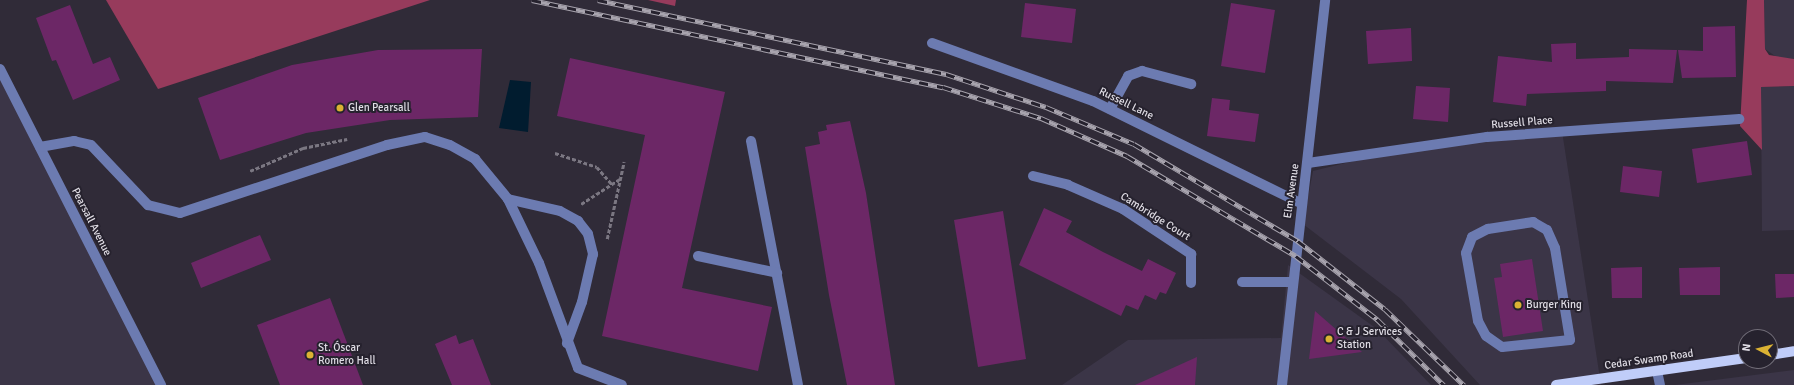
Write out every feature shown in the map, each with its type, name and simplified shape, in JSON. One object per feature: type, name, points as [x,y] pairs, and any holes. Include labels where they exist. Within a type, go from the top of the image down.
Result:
[{"type":"main road","points":[[1778,354],[1794,351]]},
{"type":"main road","name":"Cedar Swamp Road","points":[[1556,385],[1738,359]]},
{"type":"street","name":"Elm Avenue","points":[[1282,385],[1292,282],[1308,163],[1324,0]]},
{"type":"street","name":"Russell Lane","points":[[932,43],[1052,83],[1110,109],[1302,204]]},
{"type":"street","name":"Pearsall Avenue","points":[[0,69],[161,385]]},
{"type":"street","points":[[1110,109],[1128,76],[1142,71],[1191,84]]},
{"type":"street","name":"Russell Place","points":[[1308,163],[1487,137],[1739,119]]},
{"type":"street","points":[[40,147],[74,141],[92,145],[148,205],[180,213],[387,144],[425,137],[450,145],[475,159],[508,199],[538,263],[567,343],[578,368],[622,385]]},
{"type":"street","points":[[751,141],[798,385]]},
{"type":"street","name":"Cambridge Court","points":[[1033,176],[1068,185],[1123,209],[1191,254],[1191,283]]},
{"type":"street","points":[[508,199],[560,211],[578,221],[588,234],[593,254],[582,302],[567,343]]},
{"type":"street","points":[[1533,222],[1547,230],[1555,248],[1570,340],[1502,347],[1486,336],[1478,321],[1468,273],[1466,253],[1472,237],[1488,229],[1533,222]]},
{"type":"street","points":[[698,256],[777,273]]},
{"type":"street","points":[[1242,282],[1292,282]]},
{"type":"street","points":[[1657,371],[1660,385]]},
{"type":"path","points":[[555,153],[597,167],[612,184]]},
{"type":"path","points":[[606,244],[624,162]]},
{"type":"path","points":[[575,207],[620,179]]},
{"type":"shaded area","points":[[106,0],[430,0],[158,89]]},
{"type":"shaded area","points":[[648,0],[676,0],[675,6]]},
{"type":"shaded area","points":[[1747,0],[1764,0],[1765,49],[1769,55],[1794,59],[1794,86],[1761,87],[1762,150],[1740,126]]},
{"type":"shaded area","points":[[1764,0],[1794,0],[1794,59],[1778,58],[1765,49]]},
{"type":"shaded area","points":[[0,69],[161,385],[0,385]]},
{"type":"shaded area","points":[[1794,86],[1794,230],[1762,231],[1761,87]]},
{"type":"shaded area","points":[[1562,131],[1601,385],[1480,385],[1401,299],[1303,224],[1313,171],[1378,155]]},
{"type":"shaded area","points":[[1288,265],[1377,329],[1431,385],[1062,385],[1128,340],[1281,338]]},
{"type":"shaded area","points":[[1794,370],[1794,385],[1675,385]]},
{"type":"water","points":[[510,80],[531,82],[528,132],[499,128]]},
{"type":"building","points":[[1025,3],[1076,9],[1072,43],[1021,37]]},
{"type":"building","points":[[1231,3],[1275,10],[1265,73],[1221,66]]},
{"type":"building","points":[[70,5],[93,64],[110,57],[120,80],[73,100],[56,60],[52,61],[36,18]]},
{"type":"building","points":[[1735,26],[1736,77],[1682,78],[1678,50],[1703,51],[1703,27]]},
{"type":"building","points":[[1411,28],[1412,61],[1368,64],[1366,31]]},
{"type":"building","points":[[1576,43],[1576,59],[1629,57],[1629,49],[1677,50],[1673,83],[1606,81],[1606,91],[1527,94],[1526,106],[1493,102],[1498,56],[1552,62],[1551,44]]},
{"type":"building","name":"Glen Pearsall","points":[[482,49],[478,117],[390,120],[306,133],[220,160],[198,98],[292,65],[378,50]]},
{"type":"building","points":[[570,58],[725,92],[682,288],[772,307],[758,371],[602,336],[645,135],[557,116]]},
{"type":"building","points":[[1416,86],[1450,88],[1448,122],[1413,119]]},
{"type":"building","points":[[1212,98],[1230,100],[1229,110],[1259,114],[1255,142],[1207,136]]},
{"type":"building","points":[[850,121],[866,193],[895,385],[847,385],[829,295],[805,147],[820,144],[818,132],[827,130],[826,125]]},
{"type":"building","points":[[1747,141],[1752,175],[1697,183],[1692,149]]},
{"type":"building","points":[[1623,166],[1662,171],[1659,197],[1620,192]]},
{"type":"building","points":[[1044,208],[1072,221],[1066,232],[1103,252],[1142,271],[1148,259],[1176,273],[1166,294],[1160,292],[1156,300],[1145,295],[1138,310],[1126,305],[1121,316],[1019,265]]},
{"type":"building","points":[[1003,211],[1026,359],[978,367],[954,220]]},
{"type":"building","points":[[260,235],[271,260],[201,288],[191,263]]},
{"type":"building","name":"Burger King","points":[[1532,259],[1543,331],[1503,337],[1494,278],[1502,277],[1500,264]]},
{"type":"building","points":[[1642,267],[1642,298],[1612,298],[1611,268]]},
{"type":"building","points":[[1720,267],[1720,295],[1680,295],[1679,268]]},
{"type":"building","points":[[1775,274],[1794,274],[1794,297],[1776,298]]},
{"type":"building","name":"St. Óscar Romero Hall","points":[[330,298],[363,385],[280,385],[257,325]]},
{"type":"building","points":[[1315,311],[1362,352],[1309,359]]},
{"type":"building","points":[[456,335],[459,344],[473,339],[491,385],[452,385],[435,344]]},
{"type":"building","points":[[1197,357],[1195,385],[1135,385]]},
{"type":"railway","points":[[532,0],[943,87],[1041,118],[1127,156],[1296,256],[1377,319],[1444,385]]},
{"type":"railway","points":[[598,0],[946,74],[1046,107],[1134,144],[1298,241],[1385,309],[1464,385]]},
{"type":"place","name":"Glen Pearsall","points":[[340,108]]},
{"type":"place","name":"Burger King","points":[[1518,305]]},
{"type":"place","name":"C & J Services Station","points":[[1329,339]]},
{"type":"place","name":"St. Óscar Romero Hall","points":[[310,355]]}]
